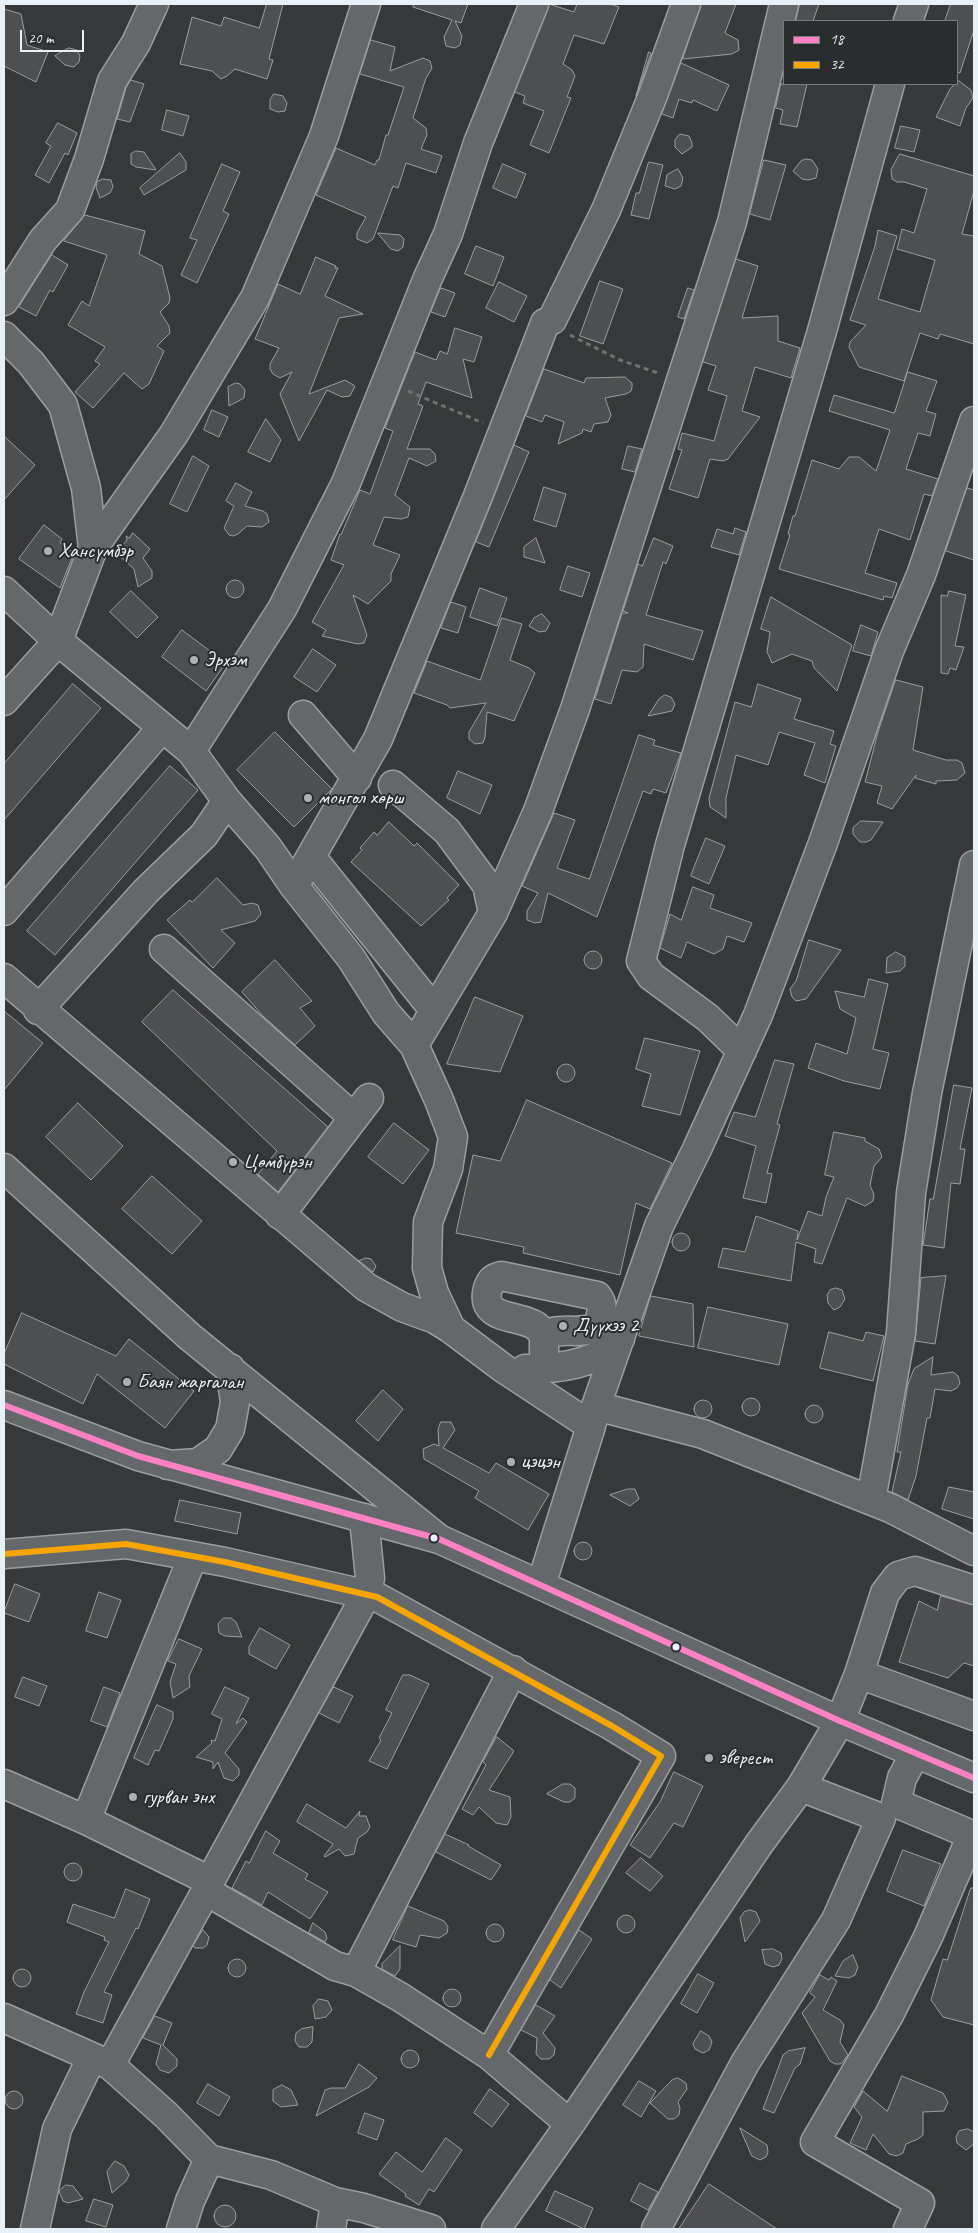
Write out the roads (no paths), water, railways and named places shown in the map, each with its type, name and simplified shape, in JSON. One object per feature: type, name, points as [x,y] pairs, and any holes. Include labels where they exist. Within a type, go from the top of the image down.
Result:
[{"type":"street","points":[[4,301],[43,240],[70,210],[89,158],[112,81],[136,43],[154,4]]},
{"type":"street","points":[[4,701],[58,640],[93,548],[174,434],[254,298],[324,136],[366,4]]},
{"type":"street","points":[[190,751],[282,610],[346,483],[427,280],[448,234],[478,143],[534,4]]},
{"type":"street","points":[[294,886],[312,858],[378,739],[545,323],[552,320],[606,210],[653,95],[686,4]]},
{"type":"street","points":[[414,1045],[493,913],[538,811],[575,709],[732,222],[784,4]]},
{"type":"street","points":[[908,20],[914,4]]},
{"type":"street","points":[[742,1051],[708,1018],[651,976],[641,962],[670,845],[822,331],[890,85]]},
{"type":"street","points":[[4,336],[31,363],[63,406],[86,488],[93,548]]},
{"type":"street","points":[[540,1585],[594,1416],[659,1226],[698,1149],[758,1015],[824,843],[888,651],[921,575],[974,420]]},
{"type":"street","points":[[4,591],[161,729],[190,751],[227,801],[268,848],[294,886],[351,958],[386,1013],[414,1045],[439,1100],[453,1137],[448,1169],[428,1222],[427,1268],[434,1293],[451,1329]]},
{"type":"street","points":[[303,714],[357,778]]},
{"type":"street","points":[[4,910],[161,729]]},
{"type":"street","points":[[393,784],[448,831],[487,885],[493,913]]},
{"type":"street","points":[[38,1010],[146,891],[204,835],[227,801]]},
{"type":"street","points":[[312,858],[434,1010]]},
{"type":"street","points":[[871,1500],[902,1334],[911,1193],[918,1148],[927,1094],[974,865]]},
{"type":"street","points":[[164,949],[361,1108],[280,1214]]},
{"type":"street","points":[[4,978],[38,1010],[366,1287],[402,1307],[435,1318],[503,1368],[594,1416],[704,1434],[890,1508],[974,1551]]},
{"type":"street","points":[[4,1168],[190,1336],[439,1539]]},
{"type":"street","points":[[544,1335],[544,1369]]},
{"type":"street","points":[[503,1368],[544,1369],[580,1364],[612,1348],[620,1339]]},
{"type":"street","points":[[168,1465],[198,1463],[218,1449],[230,1429],[235,1402],[230,1368]]},
{"type":"street","points":[[4,1405],[138,1456],[439,1539],[840,1722],[974,1778]]},
{"type":"street","points":[[35,2229],[58,2129],[208,1886],[366,1595],[370,1578],[364,1518]]},
{"type":"street","points":[[4,1554],[126,1544],[193,1556],[377,1597],[513,1670],[661,1756],[489,2055]]},
{"type":"street","points":[[86,1820],[193,1556]]},
{"type":"street","points":[[496,2229],[570,2124],[753,1852],[800,1787],[840,1722],[885,1593],[898,1576],[914,1572],[974,1590]]},
{"type":"street","points":[[356,1972],[513,1670]]},
{"type":"street","points":[[858,1674],[974,1716]]},
{"type":"street","points":[[908,2229],[920,2203],[815,2142],[889,2015],[928,1936],[972,1835],[896,1803],[902,1778],[915,1754]]},
{"type":"street","points":[[4,1784],[86,1820],[208,1886],[335,1966],[356,1972],[400,1997],[489,2055],[570,2124]]},
{"type":"street","points":[[656,2229],[745,2064],[836,1920],[881,1818],[800,1787]]},
{"type":"street","points":[[4,2018],[101,2061],[166,2115],[209,2159],[271,2175],[335,2202],[364,2208],[431,2229]]},
{"type":"street","points":[[181,2229],[190,2201],[209,2159]]},
{"type":"street","points":[[331,2229],[335,2202]]},
{"type":"place","name":"Хансүмбэр","points":[[48,551]]},
{"type":"place","name":"Эрхэм","points":[[194,660]]},
{"type":"place","name":"монгол хөрш","points":[[308,798]]},
{"type":"place","name":"Цөмбүрэн","points":[[233,1162]]},
{"type":"place","name":"Дүүхээ 2","points":[[563,1326]]},
{"type":"place","name":"Баян жаргалан","points":[[127,1382]]},
{"type":"place","name":"цэцэн","points":[[511,1462]]},
{"type":"place","name":"эверест","points":[[709,1758]]},
{"type":"place","name":"гурван энх","points":[[133,1797]]}]
